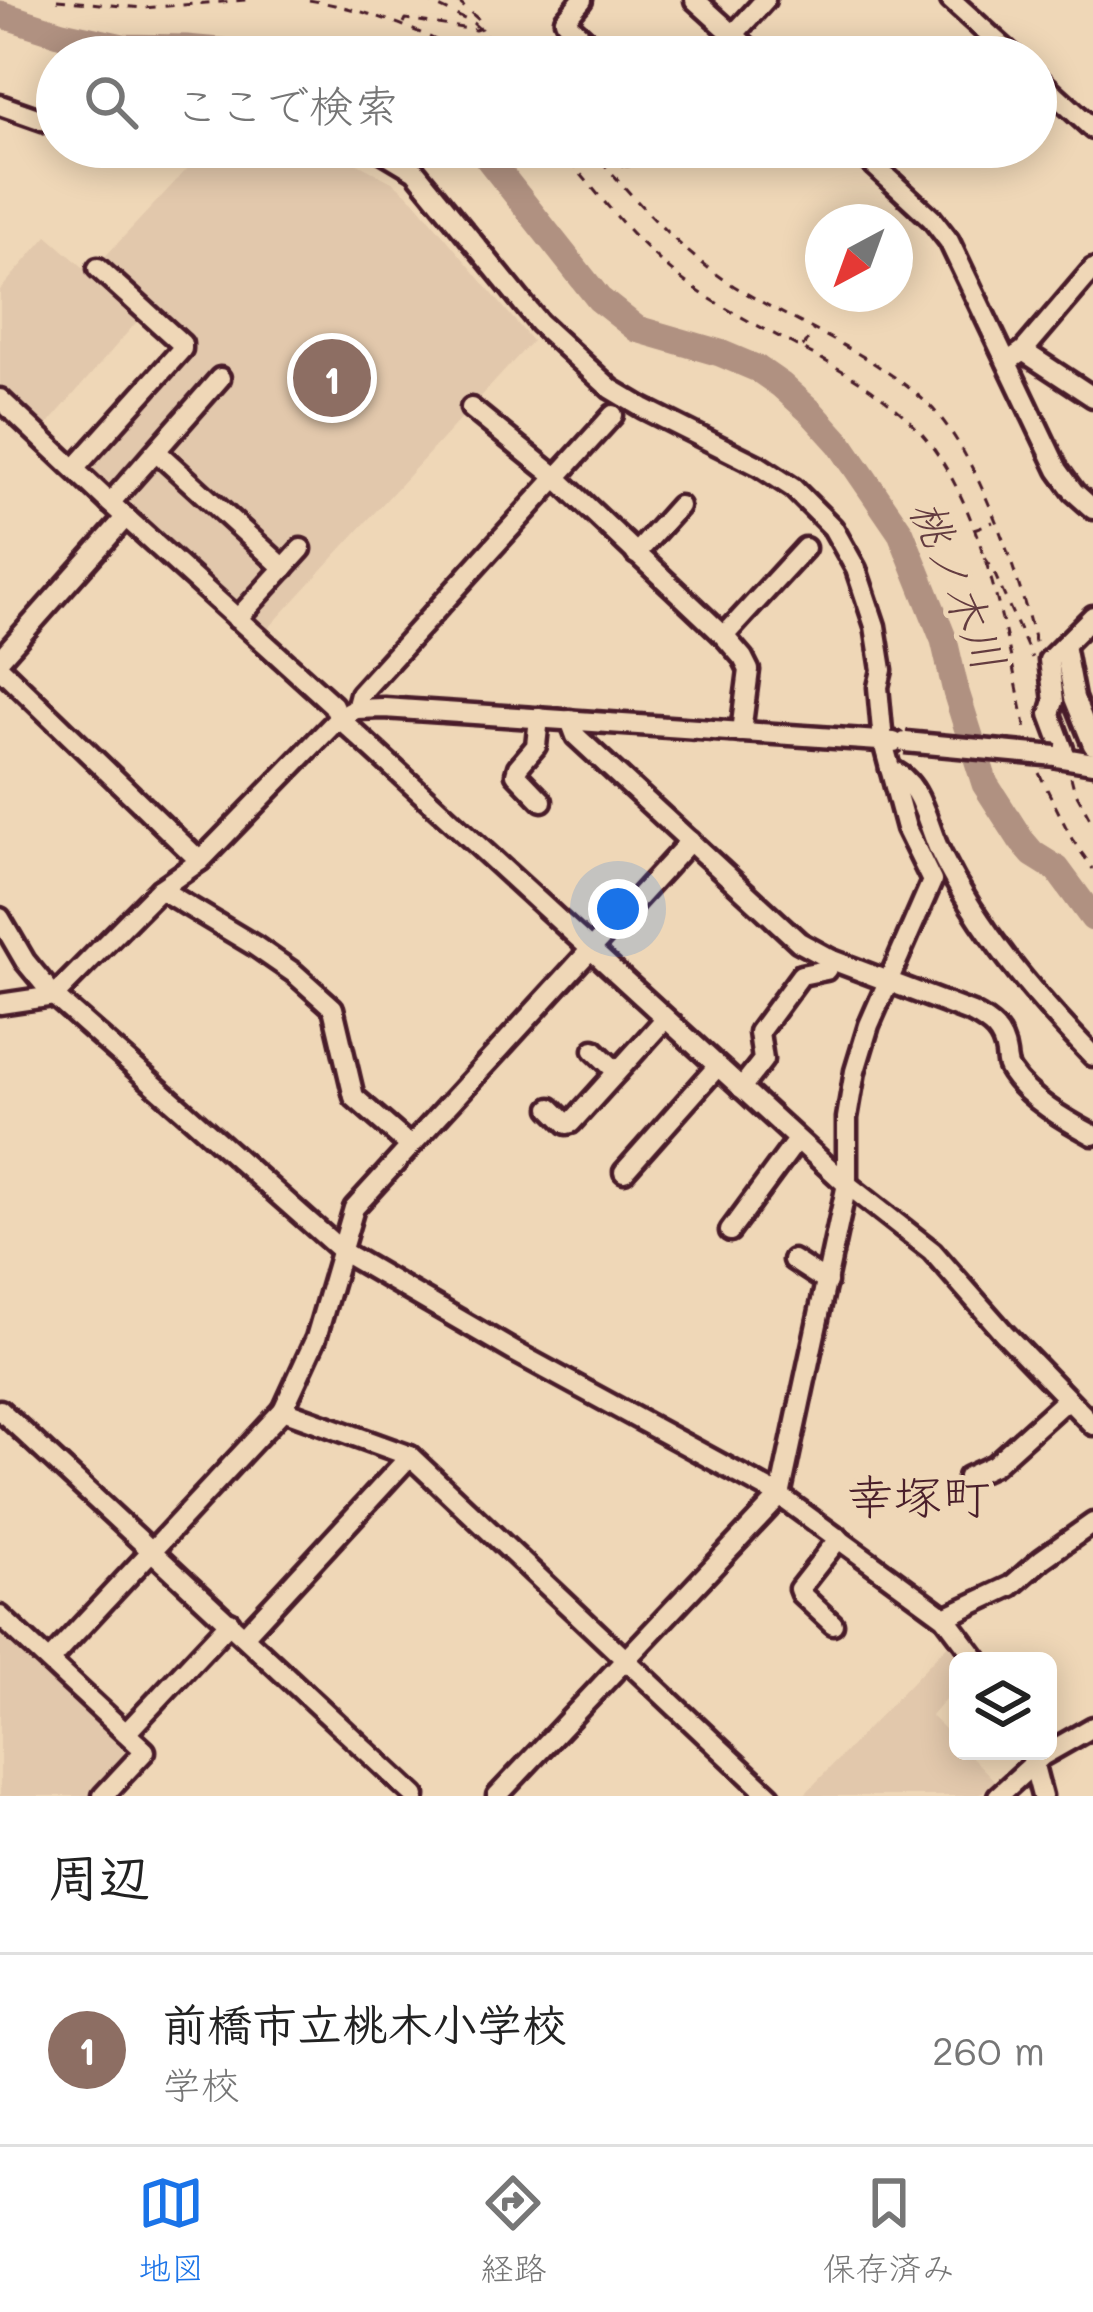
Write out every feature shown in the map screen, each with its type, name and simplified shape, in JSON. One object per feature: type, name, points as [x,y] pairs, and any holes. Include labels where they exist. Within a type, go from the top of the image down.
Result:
[{"type":"street","points":[[581,36],[566,22],[582,0]]},
{"type":"street","points":[[695,0],[734,34],[765,0]]},
{"type":"street","points":[[951,0],[991,36]]},
{"type":"street","points":[[1057,96],[1093,129]]},
{"type":"street","points":[[0,105],[36,118]]},
{"type":"street","points":[[410,168],[539,323],[611,388],[793,488],[822,514],[844,544],[866,593],[879,652],[883,742],[906,828],[930,876],[931,888],[869,1024],[851,1091],[847,1184],[780,1496],[497,1796]]},
{"type":"street","points":[[877,168],[949,241],[1015,356],[1058,470],[1093,509]]},
{"type":"street","points":[[74,468],[182,349],[98,268]]},
{"type":"street","points":[[1015,356],[1093,269]]},
{"type":"street","points":[[1015,356],[1093,397]]},
{"type":"street","points":[[110,503],[220,378]]},
{"type":"street","points":[[0,399],[237,619],[348,713],[590,951],[847,1184],[932,1251],[1093,1425]]},
{"type":"street","points":[[471,409],[556,478],[743,658],[749,670],[741,732]]},
{"type":"street","points":[[0,1004],[54,996],[160,890],[200,861],[348,713],[360,694],[614,415]]},
{"type":"street","points":[[157,452],[284,568]]},
{"type":"street","points":[[636,554],[679,506]]},
{"type":"street","points":[[0,659],[126,518]]},
{"type":"street","points":[[724,636],[805,548]]},
{"type":"street","points":[[237,619],[301,549]]},
{"type":"street","points":[[1065,761],[1050,714],[1054,698],[1049,660],[1093,616]]},
{"type":"street","points":[[1064,645],[1074,698],[1093,745]]},
{"type":"street","points":[[0,668],[200,861]]},
{"type":"street","points":[[348,713],[384,707],[905,742],[1093,764]]},
{"type":"street","points":[[539,718],[536,746],[516,774],[542,801]]},
{"type":"street","points":[[570,720],[576,736],[799,942],[832,960],[990,1023],[1001,1035],[1013,1075],[1058,1115],[1093,1135]]},
{"type":"street","points":[[890,769],[913,786],[942,855],[1000,952],[1093,1057]]},
{"type":"street","points":[[49,1661],[284,1410],[316,1338],[355,1208],[691,841]]},
{"type":"street","points":[[160,890],[255,946],[333,1008],[354,1097],[410,1145]]},
{"type":"street","points":[[0,918],[25,961],[54,996],[343,1252],[780,1496],[945,1618],[971,1652]]},
{"type":"street","points":[[741,1088],[764,1060],[758,1039],[763,1024],[801,975],[826,970],[832,960]]},
{"type":"street","points":[[551,1108],[571,1123],[665,1019]]},
{"type":"street","points":[[594,1050],[617,1072]]},
{"type":"street","points":[[624,1172],[717,1067]]},
{"type":"street","points":[[730,1231],[797,1140]]},
{"type":"street","points":[[793,1260],[827,1282]]},
{"type":"street","points":[[968,1477],[994,1465],[1067,1399]]},
{"type":"street","points":[[0,1410],[415,1796]]},
{"type":"street","points":[[284,1410],[410,1456],[770,1796]]},
{"type":"street","points":[[126,1732],[410,1456]]},
{"type":"street","points":[[945,1618],[1011,1586],[1093,1523]]},
{"type":"street","points":[[832,1624],[799,1589],[838,1538]]},
{"type":"street","points":[[0,1616],[145,1751],[103,1796]]},
{"type":"street","points":[[1057,1745],[1093,1727]]},
{"type":"street","points":[[998,1796],[1029,1760]]},
{"type":"street","points":[[1033,1760],[1042,1796]]},
{"type":"path","points":[[57,0],[143,8],[246,0]]},
{"type":"path","points":[[309,0],[340,3],[425,36]]},
{"type":"path","points":[[424,0],[450,10],[488,36]]},
{"type":"path","points":[[456,0],[478,19],[481,28]]},
{"type":"path","points":[[404,25],[406,19],[481,28]]},
{"type":"path","points":[[577,168],[651,252],[686,282],[866,387],[923,436],[947,474],[984,557],[1028,736]]},
{"type":"path","points":[[607,168],[647,214],[700,262],[737,288],[872,363],[931,407],[965,456],[994,521],[1020,585],[1037,666],[984,557]]},
{"type":"path","points":[[802,348],[815,328]]},
{"type":"path","points":[[974,530],[994,521]]},
{"type":"path","points":[[1065,761],[1073,789],[1093,824]]},
{"type":"path","points":[[1037,767],[1060,817],[1093,869]]},
{"type":"path","points":[[1085,858],[1093,853]]},
{"type":"shaded area","points":[[188,168],[365,168],[414,200],[532,341],[266,631],[87,468],[88,460],[193,347],[100,262]]},
{"type":"shaded area","points":[[47,236],[141,317],[47,425],[0,384],[0,290]]},
{"type":"shaded area","points":[[0,1628],[131,1750],[92,1796],[0,1796]]},
{"type":"shaded area","points":[[955,1637],[965,1652],[949,1652],[949,1695],[931,1716],[949,1734],[949,1760],[975,1760],[995,1781],[978,1796],[803,1796]]},
{"type":"waterway","name":"桃ノ木川","points":[[0,14],[71,36]]},
{"type":"waterway","name":"桃ノ木川","points":[[496,168],[599,299],[637,329],[758,369],[811,412],[840,444],[901,533],[944,640],[985,784],[1021,840],[1057,869],[1093,918]]},
{"type":"place","name":"前橋市立桃木小学校","points":[[332,378]]},
{"type":"district","name":"幸塚町","points":[[918,1497]]}]
